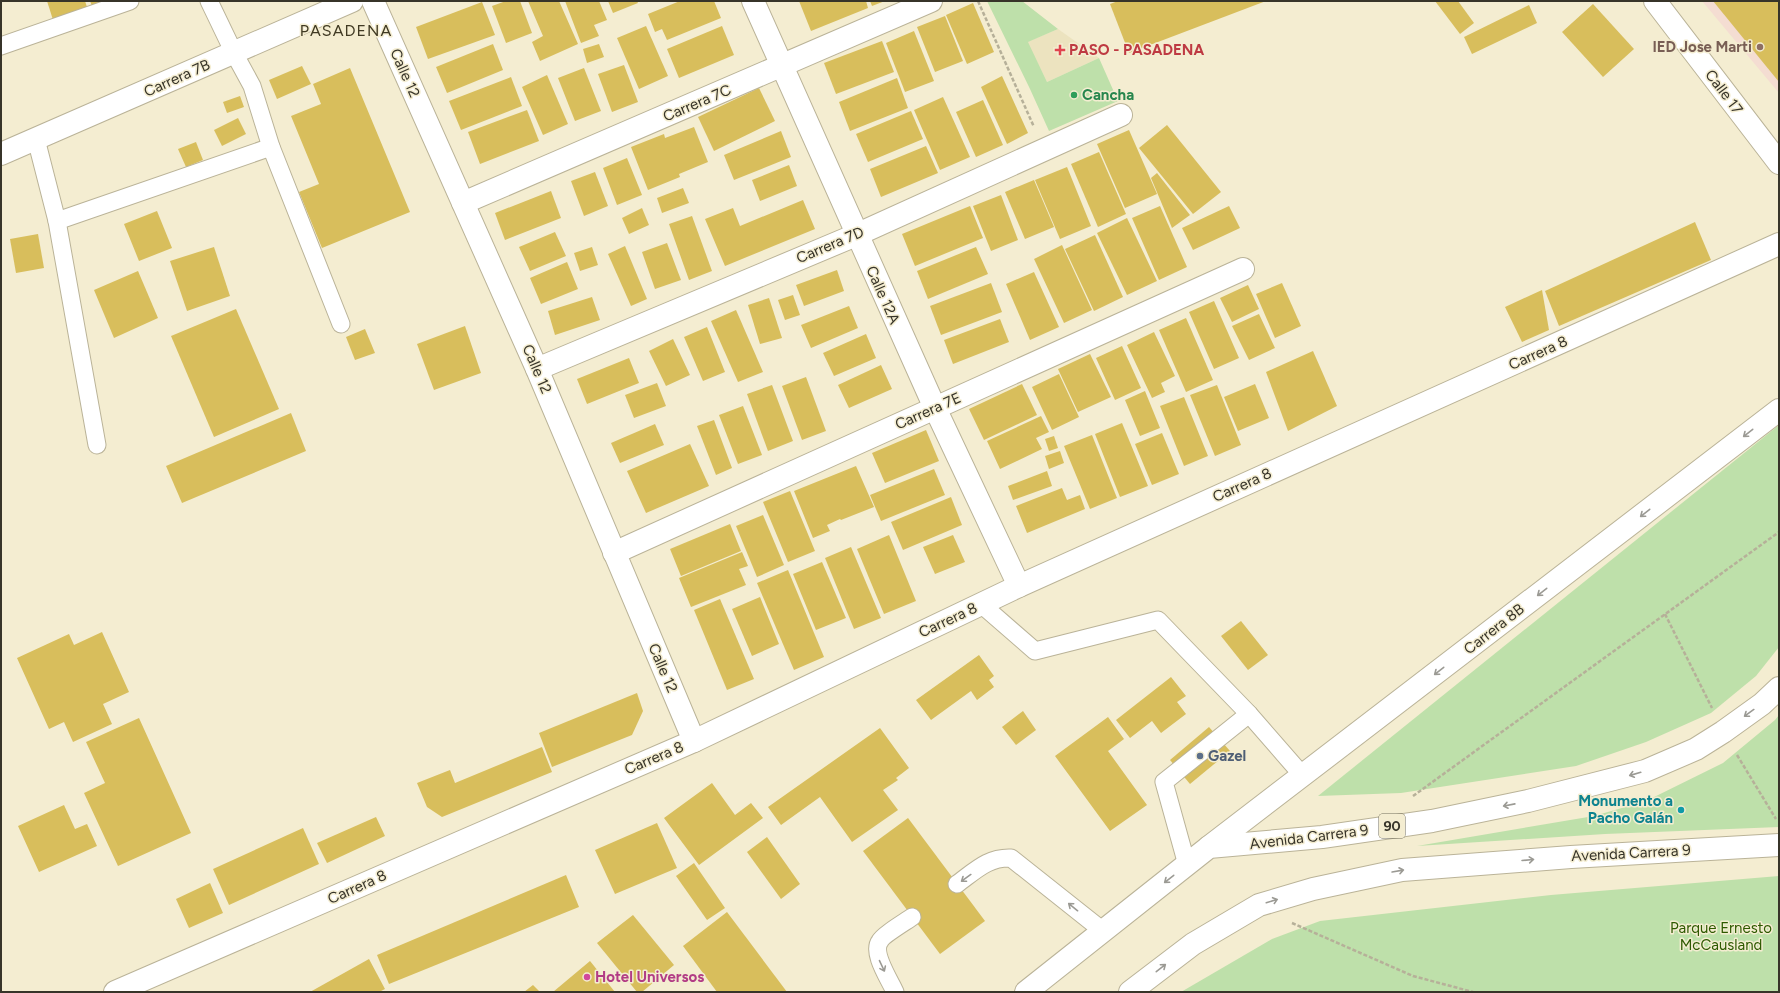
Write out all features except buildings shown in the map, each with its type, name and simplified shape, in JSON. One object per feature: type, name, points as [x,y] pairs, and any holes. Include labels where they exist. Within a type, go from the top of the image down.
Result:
[{"type":"main road","name":"Carrera 7B","points":[[1,154],[352,1]]},
{"type":"main road","name":"Calle 12","points":[[373,1],[537,369],[694,741]]},
{"type":"main road","name":"Calle 12A","points":[[752,1],[783,66],[856,235],[935,408],[1019,586]]},
{"type":"main road","name":"Carrera 7C","points":[[463,203],[931,1]]},
{"type":"main road","name":"Calle 17","points":[[1655,1],[1779,164]]},
{"type":"main road","name":"Carrera 7D","points":[[537,369],[856,235],[1121,115]]},
{"type":"main road","name":"Carrera 8","points":[[115,992],[694,741],[1019,586],[1779,244]]},
{"type":"main road","name":"Carrera 7E","points":[[614,553],[1242,269]]},
{"type":"main road","name":"Carrera 8B","points":[[1209,847],[1779,410]]},
{"type":"main road","name":"Avenida Carrera 9","points":[[1209,847],[1322,837],[1432,821],[1528,801],[1645,771],[1696,749],[1762,704],[1779,688]]},
{"type":"main road","name":"Avenida Carrera 9","points":[[1130,992],[1193,944],[1259,905],[1313,889],[1402,870],[1571,857],[1779,845]]},
{"type":"main road","points":[[1026,992],[1209,847]]},
{"type":"lane","points":[[1,46],[130,1]]},
{"type":"lane","points":[[209,1],[252,86],[272,146],[341,324]]},
{"type":"lane","points":[[36,139],[57,221],[97,445]]},
{"type":"lane","points":[[57,221],[272,146]]},
{"type":"lane","points":[[981,604],[1035,651],[1158,620],[1249,714],[1303,776]]},
{"type":"lane","points":[[1187,865],[1164,782],[1249,714]]},
{"type":"lane","points":[[957,884],[988,861],[1000,857],[1012,858],[1103,931]]},
{"type":"lane","points":[[896,992],[880,962],[877,950],[880,940],[912,917]]},
{"type":"path","points":[[978,1],[1044,149]]},
{"type":"path","points":[[1413,796],[1779,532]]},
{"type":"path","points":[[1259,905],[1298,926],[1412,976],[1472,992]]},
{"type":"shaded area","name":"IED Jose Marti","points":[[1702,1],[1779,1],[1779,93]]},
{"type":"shaded area","name":"PASO - PASADENA","points":[[1058,29],[1099,58],[1047,82],[1027,42]]},
{"type":"green space","points":[[987,1],[1022,1],[1058,29],[1028,42],[1047,82],[1099,58],[1118,101],[1049,131]]},
{"type":"green space","points":[[1779,425],[1779,647],[1756,676],[1711,713],[1646,742],[1576,766],[1401,793],[1318,796]]},
{"type":"green space","points":[[1779,715],[1779,827],[1605,834],[1417,846],[1594,816],[1646,801],[1723,763]]},
{"type":"green space","name":"Parque Ernesto McCausland","points":[[1779,876],[1779,992],[1181,992],[1272,939],[1320,921],[1551,895]]},
{"type":"place","name":"IED Jose Marti","points":[[1760,47]]},
{"type":"place","name":"PASO - PASADENA","points":[[1060,50]]},
{"type":"place","name":"Cancha","points":[[1074,95]]},
{"type":"place","name":"Gazel","points":[[1200,756]]},
{"type":"place","name":"Monumento a Pacho Galán","points":[[1681,810]]},
{"type":"place","name":"Hotel Universos","points":[[587,977]]},
{"type":"district","name":"PASADENA","points":[[346,30]]}]
